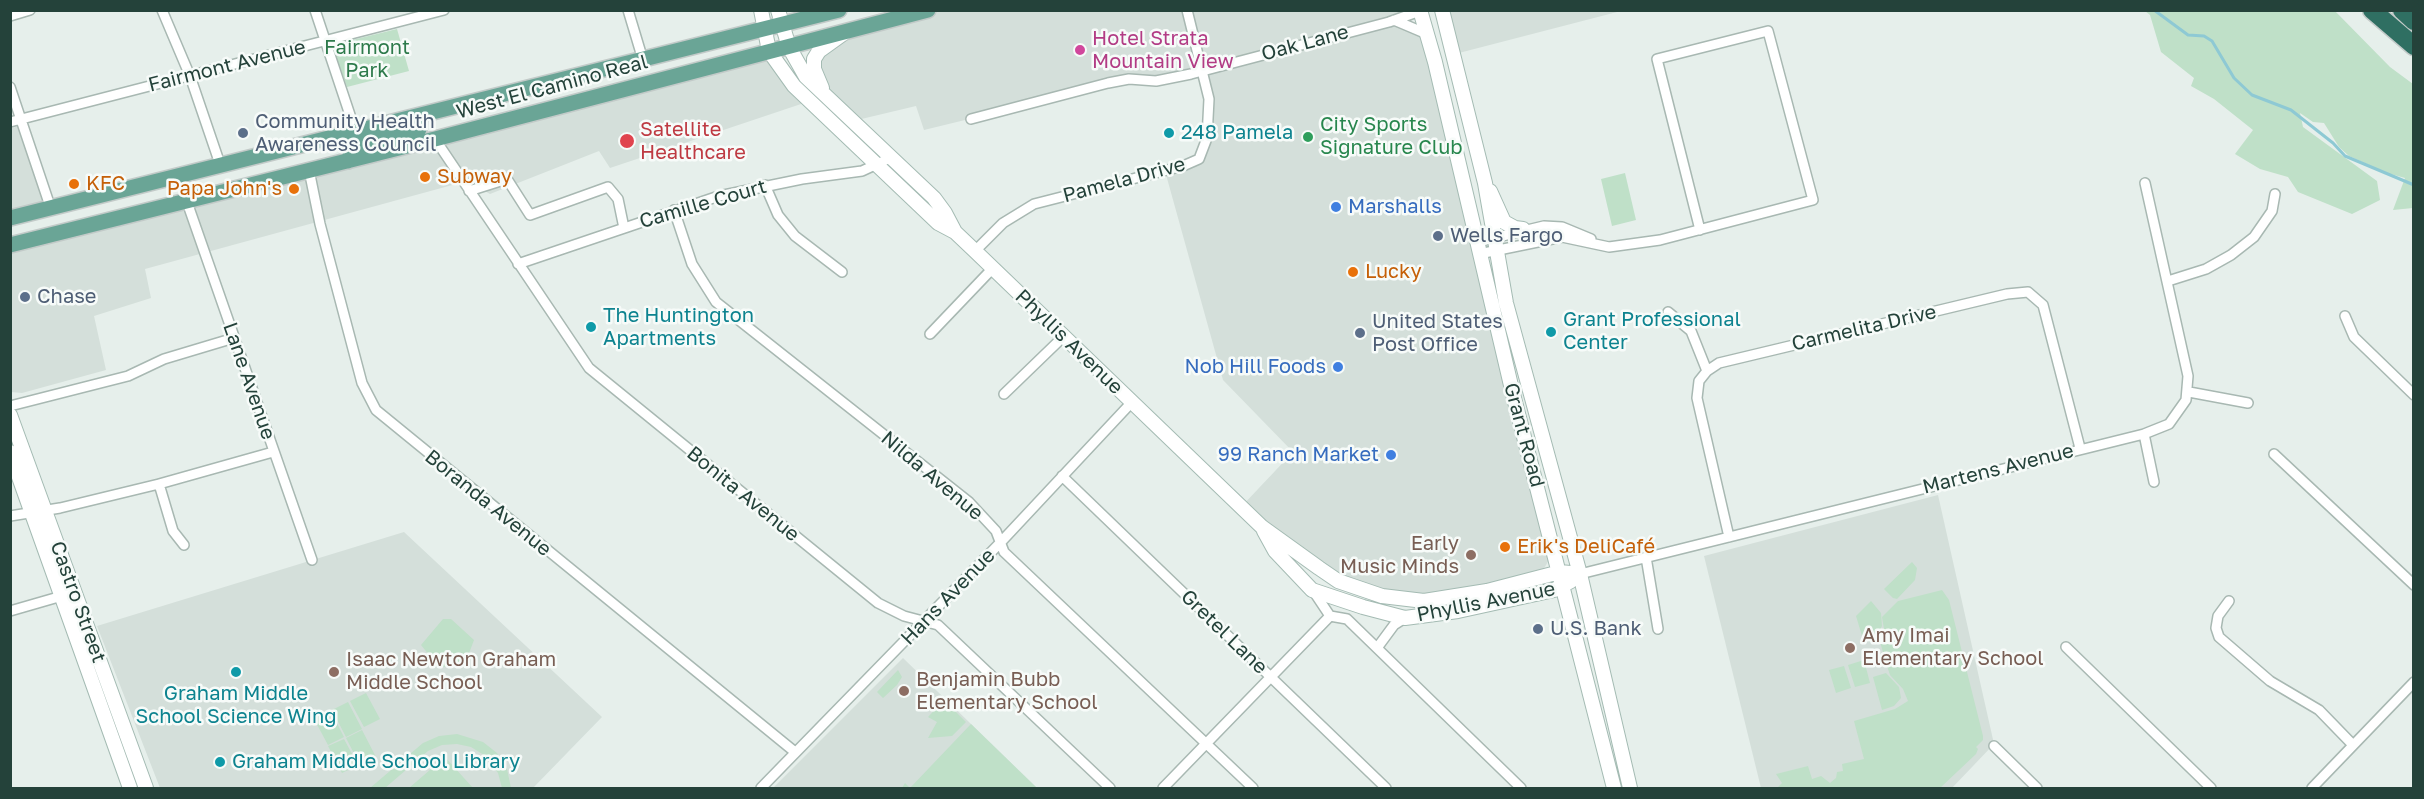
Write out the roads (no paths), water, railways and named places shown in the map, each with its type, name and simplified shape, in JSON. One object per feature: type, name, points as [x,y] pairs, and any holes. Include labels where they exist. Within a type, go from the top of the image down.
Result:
[{"type":"highway","points":[[2402,10],[2414,21]]},
{"type":"highway","points":[[2378,15],[2414,46]]},
{"type":"main road","name":"West El Camino Real","points":[[10,218],[764,30],[781,18],[839,10]]},
{"type":"main road","name":"West El Camino Real","points":[[10,245],[435,139],[928,10]]},
{"type":"main road","points":[[435,139],[436,123],[567,88],[576,77]]},
{"type":"main road","points":[[348,161],[354,145],[419,129],[420,117]]},
{"type":"street","points":[[10,16],[30,10]]},
{"type":"street","points":[[162,10],[190,76],[221,166]]},
{"type":"street","points":[[315,10],[356,133]]},
{"type":"street","name":"Fairmont Avenue","points":[[10,122],[444,10]]},
{"type":"street","points":[[628,10],[643,60]]},
{"type":"street","name":"Phyllis Avenue","points":[[760,10],[769,51],[794,86],[938,223],[955,232],[1262,527],[1338,581],[1382,596],[1408,600],[1451,598],[1560,572],[1580,574]]},
{"type":"street","points":[[1187,10],[1203,70]]},
{"type":"street","points":[[1420,11],[1437,20]]},
{"type":"street","name":"Oak Lane","points":[[971,119],[1108,83],[1129,79],[1156,81],[1203,70],[1395,20],[1420,11]]},
{"type":"street","name":"Phyllis Avenue","points":[[781,18],[789,47],[806,77],[934,198],[955,232]]},
{"type":"street","points":[[1395,20],[1437,20]]},
{"type":"street","name":"Grant Road","points":[[1437,20],[1452,45],[1485,183],[1506,303],[1580,574],[1630,789]]},
{"type":"street","name":"Grant Road","points":[[1437,20],[1478,248],[1614,789]]},
{"type":"street","points":[[1478,248],[1494,244],[1562,237],[1609,247],[1660,240],[1700,230],[1814,200],[1768,31],[1657,59],[1700,230]]},
{"type":"street","points":[[827,98],[814,69],[814,59],[819,51],[847,32]]},
{"type":"street","name":"Pamela Drive","points":[[975,251],[1003,223],[1034,204],[1183,166],[1199,159],[1207,138],[1209,109],[1203,70]]},
{"type":"street","points":[[10,87],[51,209]]},
{"type":"street","name":"Bonita Avenue","points":[[435,139],[575,350],[601,379],[878,603],[904,615],[939,626],[1110,789]]},
{"type":"street","name":"Camille Court","points":[[518,264],[674,210],[765,185],[862,171],[890,158]]},
{"type":"street","name":"Boranda Avenue","points":[[309,170],[320,224],[362,383],[376,410],[795,752]]},
{"type":"street","points":[[469,191],[507,179],[530,215],[608,187],[618,200],[624,228]]},
{"type":"street","points":[[1485,183],[1504,222],[1515,228],[1562,226],[1609,247]]},
{"type":"street","points":[[2145,183],[2168,281],[2188,376],[2189,392],[2248,403]]},
{"type":"street","points":[[765,185],[778,215],[795,236],[842,272]]},
{"type":"street","points":[[2168,281],[2206,269],[2231,255],[2254,237],[2272,211],[2275,194]]},
{"type":"street","name":"Lane Avenue","points":[[187,202],[312,560]]},
{"type":"street","name":"Nilda Avenue","points":[[674,210],[692,264],[716,302],[969,502],[996,531],[1004,552],[1253,789]]},
{"type":"street","points":[[1494,244],[1524,229]]},
{"type":"street","points":[[930,334],[993,268]]},
{"type":"street","name":"Carmelita Drive","points":[[1707,370],[1719,363],[2007,294],[2028,292],[2043,305],[2080,448]]},
{"type":"street","points":[[1668,312],[1691,331],[1707,370],[1699,381],[1696,398],[1729,537]]},
{"type":"street","points":[[2345,316],[2354,337],[2414,395]]},
{"type":"street","points":[[1004,394],[1064,336]]},
{"type":"street","points":[[10,406],[128,376],[164,359],[234,338]]},
{"type":"street","name":"Martens Avenue","points":[[1580,574],[2080,448],[2144,434],[2169,424],[2179,413],[2189,392]]},
{"type":"street","name":"Hans Avenue","points":[[761,789],[1000,543],[1132,402]]},
{"type":"street","name":"Castro Street","points":[[10,416],[62,596],[130,789]]},
{"type":"street","points":[[2144,434],[2154,482]]},
{"type":"street","name":"Castro Street","points":[[10,452],[38,511],[146,789]]},
{"type":"street","points":[[10,516],[159,484],[273,452]]},
{"type":"street","points":[[2274,454],[2414,585]]},
{"type":"street","name":"Gretel Lane","points":[[1062,476],[1386,789]]},
{"type":"street","points":[[159,484],[173,531],[184,545]]},
{"type":"street","name":"Phyllis Avenue","points":[[1262,527],[1275,550],[1312,590],[1405,618],[1458,611],[1564,586],[1580,574]]},
{"type":"street","points":[[1646,557],[1658,629]]},
{"type":"street","points":[[1312,590],[1330,616],[1347,619],[1521,789]]},
{"type":"street","points":[[10,611],[62,596]]},
{"type":"street","points":[[2229,601],[2218,616],[2216,628],[2220,637],[2270,681],[2319,710],[2353,745]]},
{"type":"street","points":[[1163,789],[1330,616]]},
{"type":"street","name":"Phyllis Avenue","points":[[1377,648],[1395,625],[1405,618]]},
{"type":"street","points":[[2066,647],[2211,789]]},
{"type":"street","points":[[2312,789],[2414,682]]},
{"type":"street","points":[[1994,746],[2037,789]]},
{"type":"waterway","points":[[2154,10],[2188,35],[2204,36],[2212,41],[2234,78],[2252,95],[2291,110],[2333,143],[2345,156],[2414,185]]},
{"type":"place","name":"Hotel Strata Mountain View","points":[[1080,50]]},
{"type":"place","name":"Community Health Awareness Council","points":[[243,133]]},
{"type":"place","name":"248 Pamela","points":[[1169,133]]},
{"type":"place","name":"City Sports Signature Club","points":[[1308,137]]},
{"type":"place","name":"Satellite Healthcare","points":[[627,141]]},
{"type":"place","name":"Subway","points":[[425,177]]},
{"type":"place","name":"KFC","points":[[74,184]]},
{"type":"place","name":"Papa John's","points":[[294,189]]},
{"type":"place","name":"Marshalls","points":[[1336,207]]},
{"type":"place","name":"Wells Fargo","points":[[1438,236]]},
{"type":"place","name":"Lucky","points":[[1353,272]]},
{"type":"place","name":"Chase","points":[[25,297]]},
{"type":"place","name":"The Huntington Apartments","points":[[591,327]]},
{"type":"place","name":"Grant Professional Center","points":[[1551,332]]},
{"type":"place","name":"United States Post Office","points":[[1360,333]]},
{"type":"place","name":"Nob Hill Foods","points":[[1338,367]]},
{"type":"place","name":"99 Ranch Market","points":[[1391,455]]},
{"type":"place","name":"Erik's DeliCafé","points":[[1505,547]]},
{"type":"place","name":"Early Music Minds","points":[[1471,555]]},
{"type":"place","name":"U.S. Bank","points":[[1538,629]]},
{"type":"place","name":"Amy Imai Elementary School","points":[[1850,648]]},
{"type":"place","name":"Graham Middle School Science Wing","points":[[236,672]]},
{"type":"place","name":"Isaac Newton Graham Middle School","points":[[334,672]]},
{"type":"place","name":"Benjamin Bubb Elementary School","points":[[904,691]]},
{"type":"place","name":"Graham Middle School Library","points":[[220,762]]},
{"type":"park label","name":"Fairmont Park","points":[[367,60]]}]
